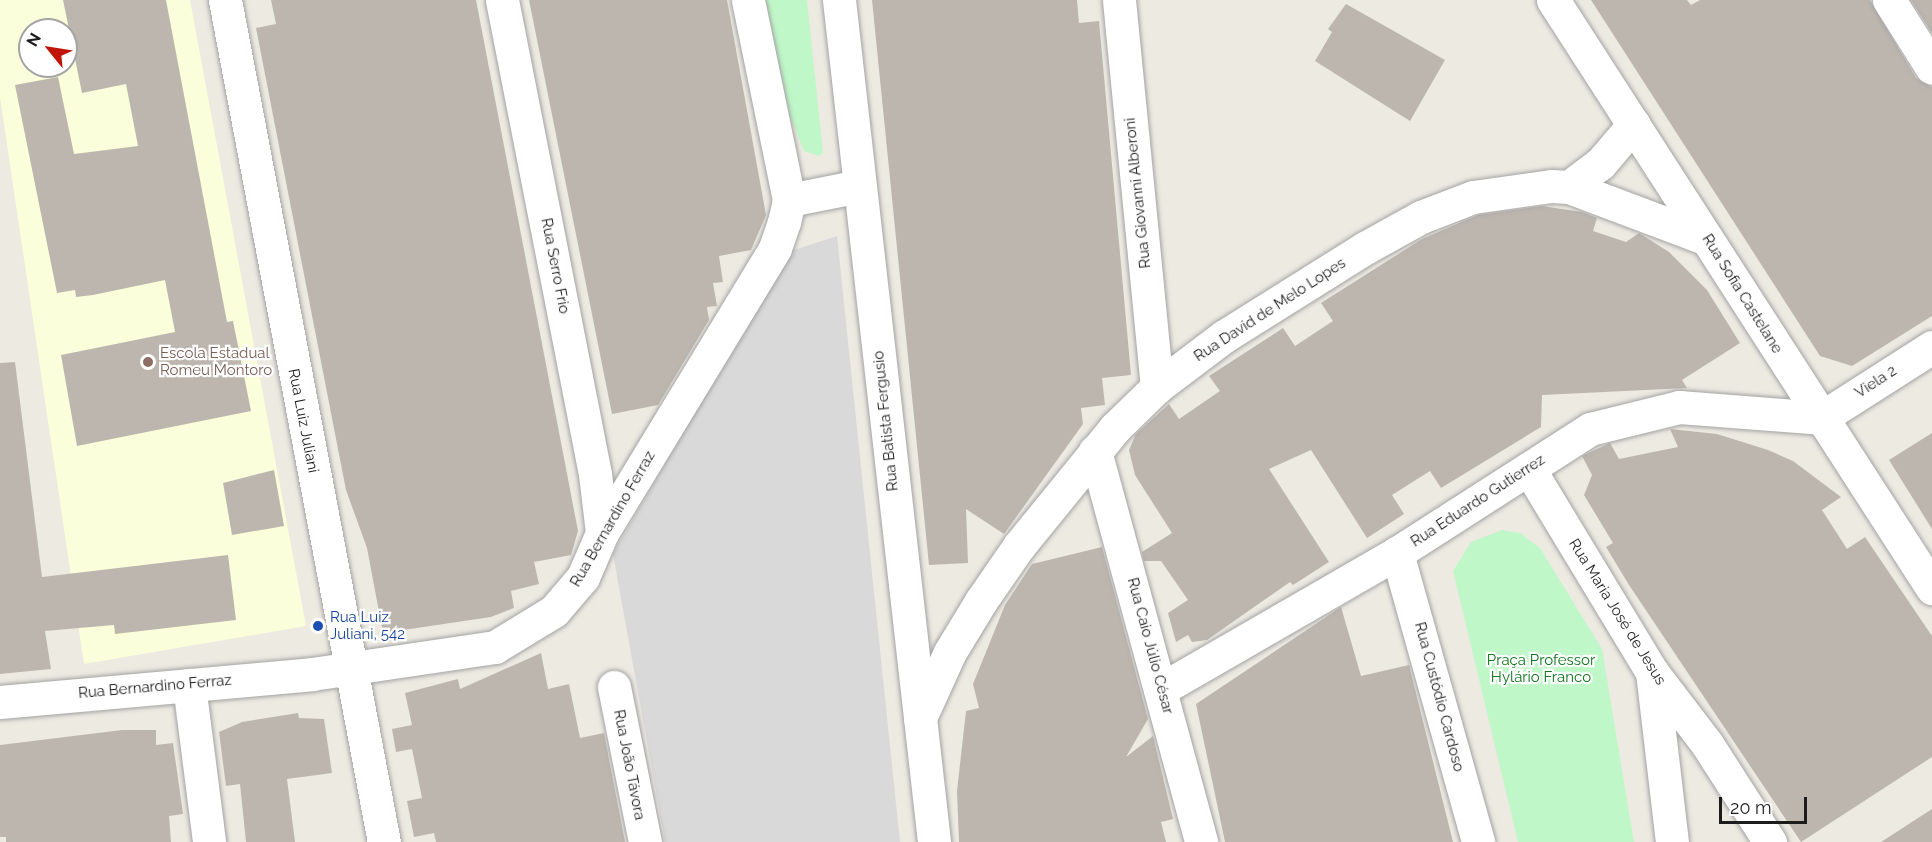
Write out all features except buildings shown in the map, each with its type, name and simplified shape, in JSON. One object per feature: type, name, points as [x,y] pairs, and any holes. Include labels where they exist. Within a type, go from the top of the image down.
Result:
[{"type":"street","name":"Rua Luiz Juliani","points":[[225,0],[384,842]]},
{"type":"street","name":"Rua Serro Frio","points":[[502,0],[595,474],[602,534]]},
{"type":"street","name":"Rua Bernardino Ferraz","points":[[0,702],[351,669],[495,647],[525,632],[555,611],[584,577],[602,534],[775,248],[789,200],[748,0]]},
{"type":"street","name":"Rua Batista Fergusio","points":[[839,0],[933,842]]},
{"type":"street","name":"Rua Giovanni Alberoni","points":[[1119,0],[1157,387]]},
{"type":"street","name":"Rua Sofia Castelane","points":[[1553,0],[1932,588]]},
{"type":"street","points":[[1889,0],[1932,68]]},
{"type":"street","points":[[1569,187],[1600,164],[1634,124]]},
{"type":"street","points":[[789,200],[860,186]]},
{"type":"street","name":"Rua David de Melo Lopes","points":[[920,718],[950,652],[981,602],[1095,451],[1157,387],[1223,337],[1421,217],[1505,189],[1569,187],[1707,239]]},
{"type":"street","name":"Viela 2","points":[[1821,418],[1932,347]]},
{"type":"street","name":"Rua Eduardo Gutierrez","points":[[1163,688],[1397,553],[1590,429],[1679,407],[1821,418]]},
{"type":"street","name":"Rua Caio Júlio César","points":[[1095,451],[1163,688],[1202,842]]},
{"type":"street","name":"Rua Maria José de Jesus","points":[[1529,469],[1652,672],[1707,744],[1770,842]]},
{"type":"street","name":"Rua Custódio Cardoso","points":[[1397,553],[1478,842]]},
{"type":"street","points":[[1652,672],[1672,842]]},
{"type":"street","points":[[189,685],[209,842]]},
{"type":"street","name":"Rua João Távora","points":[[614,687],[645,842]]},
{"type":"shaded area","name":"Escola Estadual Romeu Montoro","points":[[0,0],[190,0],[306,626],[84,664],[0,97]]},
{"type":"shaded area","points":[[837,236],[900,842],[665,842],[613,554],[788,252]]},
{"type":"green space","points":[[765,0],[807,0],[823,153],[819,156],[804,151],[788,111]]},
{"type":"green space","name":"Praça Professor Hylário Franco","points":[[1502,530],[1520,533],[1540,548],[1602,649],[1634,842],[1518,842],[1453,571],[1471,542]]},
{"type":"place","name":"Escola Estadual Romeu Montoro","points":[[148,362]]},
{"type":"place","name":"Rua Luiz Juliani, 542","points":[[318,626]]}]
